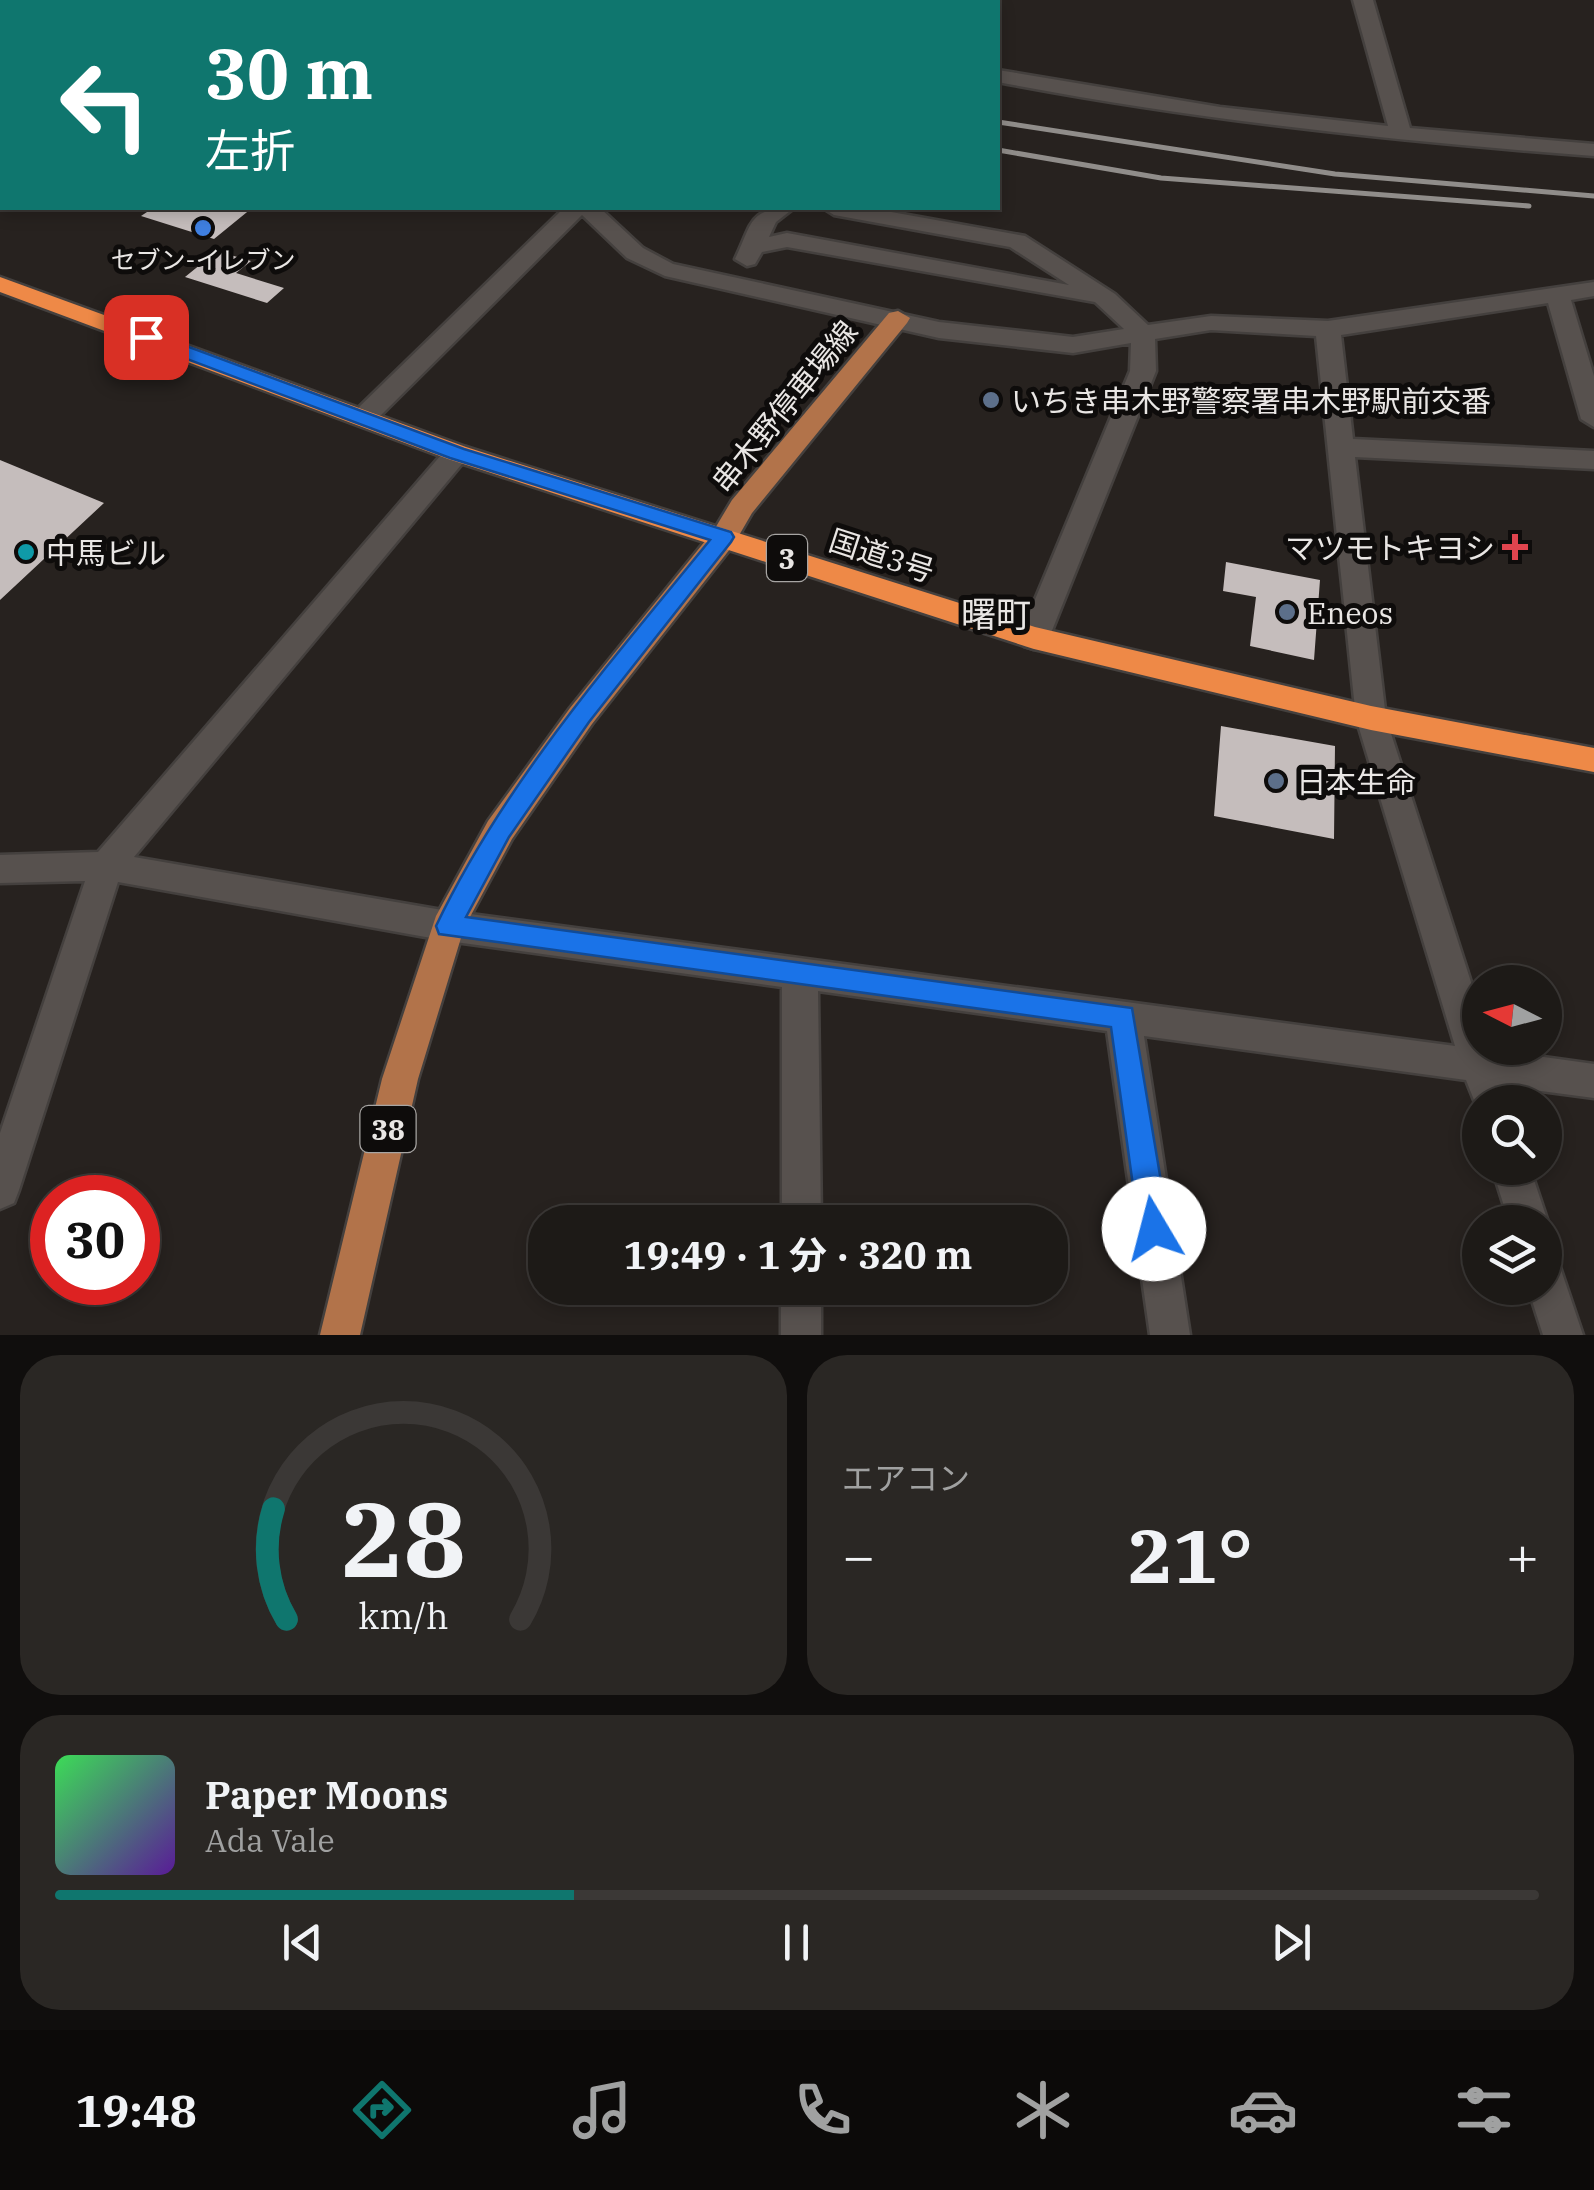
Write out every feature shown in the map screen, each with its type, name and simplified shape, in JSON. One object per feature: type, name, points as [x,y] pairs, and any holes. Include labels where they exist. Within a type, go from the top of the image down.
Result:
[{"type":"highway","name":"国道3号","points":[[0,284],[457,453],[1034,638],[1371,718],[1594,760]]},
{"type":"main road","name":"串木野停車場線","points":[[724,537],[742,507],[898,318]]},
{"type":"main road","name":"38","points":[[340,1335],[400,1079],[448,926],[500,830],[580,716],[724,537]]},
{"type":"street","points":[[1363,0],[1402,137]]},
{"type":"street","points":[[1000,76],[1160,106],[1402,137],[1594,150]]},
{"type":"street","points":[[365,416],[574,210]]},
{"type":"street","points":[[589,210],[635,253],[665,268],[938,330],[1008,341],[1072,345],[1212,323],[1328,329],[1594,289]]},
{"type":"street","points":[[734,284],[766,218],[780,210]]},
{"type":"street","points":[[845,210],[1016,241],[1107,300],[1143,334],[1143,371],[1034,638]]},
{"type":"street","points":[[752,247],[787,240],[1107,300]]},
{"type":"street","points":[[1558,296],[1594,419]]},
{"type":"street","points":[[1328,329],[1371,718],[1462,1008]]},
{"type":"street","points":[[1341,447],[1594,460]]},
{"type":"street","points":[[0,1190],[106,866],[457,453]]},
{"type":"street","points":[[0,869],[106,866],[448,926],[1462,1063]]},
{"type":"street","points":[[800,973],[801,1205]]},
{"type":"street","points":[[1123,1017],[1170,1335]]},
{"type":"street","points":[[1486,1085],[1480,1065],[1594,1081]]},
{"type":"street","points":[[801,1305],[801,1335]]},
{"type":"street","points":[[1554,1305],[1563,1335]]},
{"type":"building","name":"セブン-イレブン","points":[[150,210],[250,210],[214,239],[141,216]]},
{"type":"building","points":[[217,251],[251,261],[236,273],[284,288],[267,303],[185,277]]},
{"type":"building","name":"中馬ビル","points":[[0,460],[104,503],[0,600]]},
{"type":"building","points":[[1226,562],[1320,580],[1314,660],[1250,646],[1256,597],[1223,591]]},
{"type":"building","name":"日本生命","points":[[1221,726],[1335,746],[1334,839],[1214,816]]},
{"type":"railway","points":[[1000,122],[1335,174],[1594,196]]},
{"type":"railway","points":[[1000,150],[1161,178],[1529,206]]},
{"type":"place","name":"セブン-イレブン","points":[[203,228]]},
{"type":"place","name":"いちき串木野警察署串木野駅前交番","points":[[991,400]]},
{"type":"place","name":"マツモトキヨシ","points":[[1515,547]]},
{"type":"place","name":"中馬ビル","points":[[26,552]]},
{"type":"place","name":"Eneos","points":[[1287,612]]},
{"type":"place","name":"日本生命","points":[[1276,781]]},
{"type":"district","name":"曙町","points":[[996,614]]},
{"type":"route","points":[[146,337],[457,453],[724,537],[580,716],[500,830],[448,926],[1123,1017],[1154,1229]]}]
